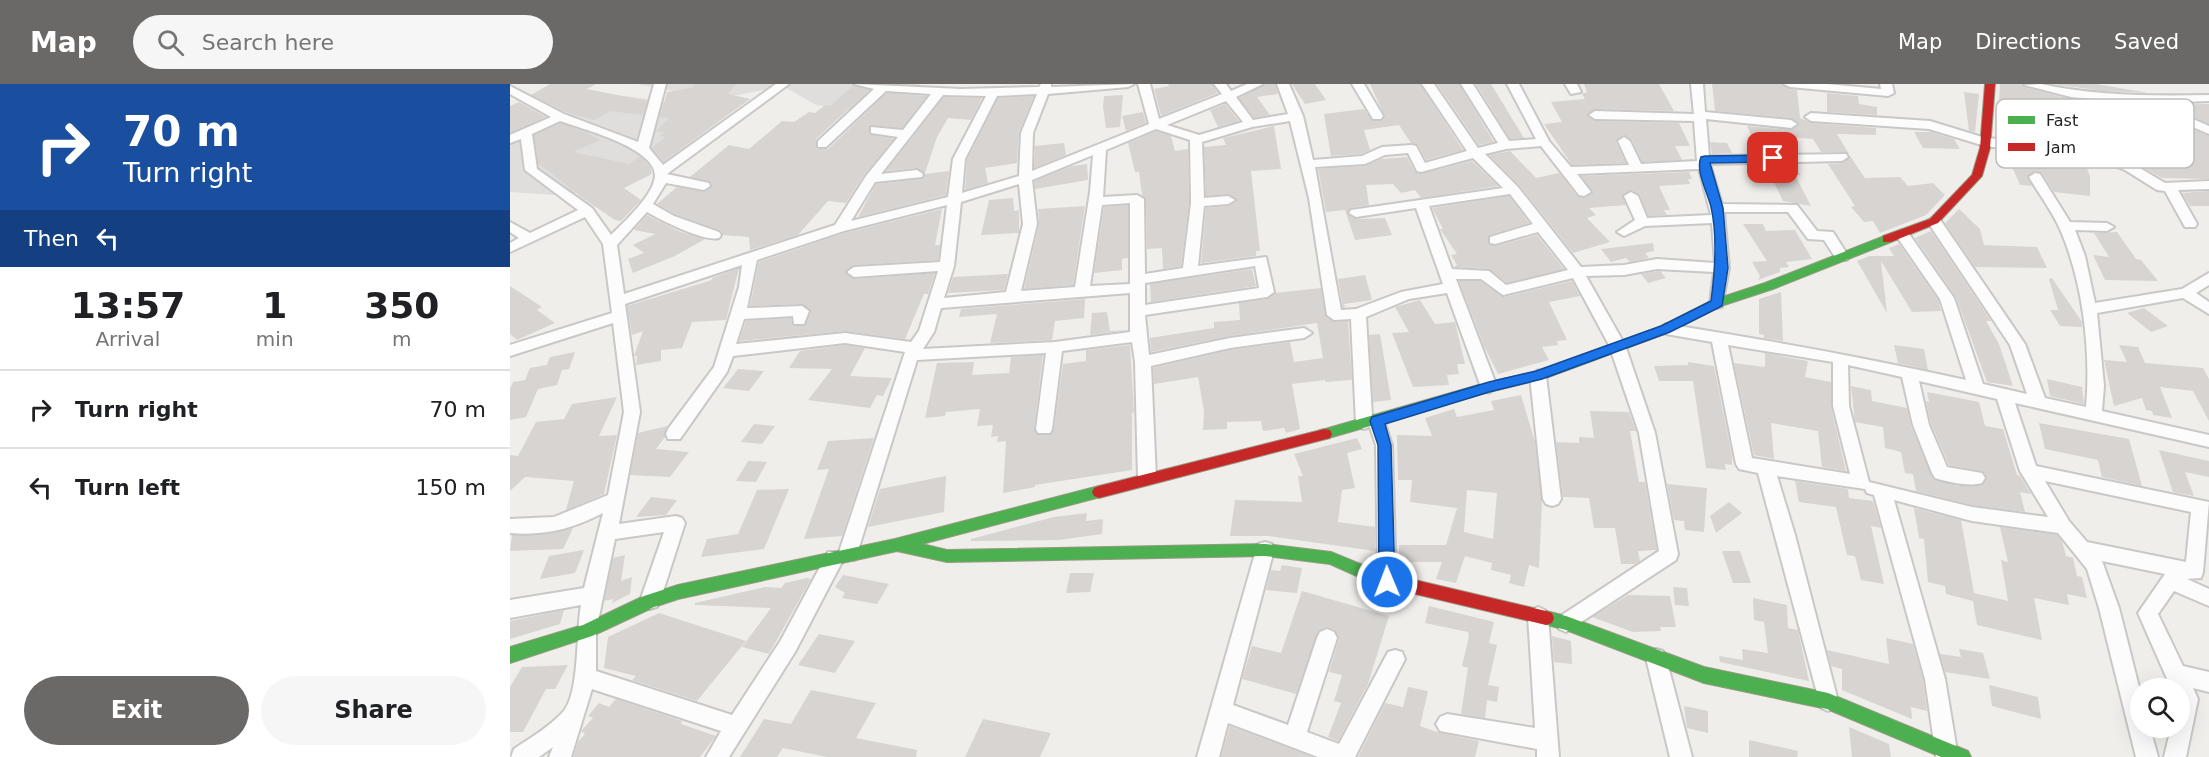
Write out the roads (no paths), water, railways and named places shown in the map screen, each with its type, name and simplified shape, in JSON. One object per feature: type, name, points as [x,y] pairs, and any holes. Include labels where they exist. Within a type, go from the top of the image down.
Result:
[{"type":"street","points":[[643,148],[660,84]]},
{"type":"street","points":[[610,244],[646,206],[661,175],[783,84]]},
{"type":"street","points":[[861,84],[912,87],[938,93],[993,93],[1128,84]]},
{"type":"street","points":[[1144,84],[1155,125]]},
{"type":"street","points":[[511,355],[618,308],[751,256],[840,228],[956,199],[1025,178],[1155,125],[1224,90],[1257,84]]},
{"type":"street","points":[[1283,84],[1297,116],[1308,164],[1334,315],[1358,314],[1451,280],[1484,274],[1503,290],[1577,272],[1624,270],[1657,264],[1722,268]]},
{"type":"street","points":[[1358,84],[1377,116]]},
{"type":"street","points":[[1428,84],[1468,146],[1513,190],[1577,272],[1617,345],[1647,433],[1669,554],[1566,623]]},
{"type":"street","points":[[1467,84],[1506,145]]},
{"type":"street","points":[[1513,84],[1544,142],[1584,192]]},
{"type":"street","points":[[1697,84],[1704,162],[1717,214],[1722,268],[1717,303]]},
{"type":"street","points":[[1790,84],[1832,86],[1888,93],[1886,84]]},
{"type":"street","points":[[510,655],[586,631],[650,601],[895,544],[1371,422],[1489,387],[1538,376],[1617,345],[1666,329],[1717,303],[1842,258],[1934,220],[1977,176],[1985,141],[1990,84]]},
{"type":"street","points":[[2166,84],[2176,97]]},
{"type":"street","points":[[2030,85],[2071,94],[2128,99]]},
{"type":"street","points":[[822,144],[883,87]]},
{"type":"street","points":[[1012,296],[1030,224],[1025,178],[1027,133],[1044,88]]},
{"type":"street","points":[[510,89],[521,89],[560,117],[643,148],[661,175],[704,186]]},
{"type":"street","points":[[510,101],[521,89]]},
{"type":"street","points":[[1224,90],[1250,124]]},
{"type":"street","points":[[840,228],[871,179],[938,93]]},
{"type":"street","points":[[717,757],[788,646],[841,556],[913,352],[926,332],[947,266],[959,159],[993,93]]},
{"type":"street","points":[[2151,99],[2209,98]]},
{"type":"street","points":[[1595,115],[1700,117],[1791,124]]},
{"type":"street","points":[[1196,140],[1250,124],[1297,116]]},
{"type":"street","points":[[510,139],[560,117]]},
{"type":"street","points":[[1811,117],[1930,125],[1996,143]]},
{"type":"street","points":[[2194,124],[2209,130]]},
{"type":"street","points":[[1155,125],[1192,135],[1196,140],[1197,203],[1190,273]]},
{"type":"street","points":[[875,130],[906,134]]},
{"type":"street","points":[[526,131],[531,170],[587,211],[610,244],[632,412],[616,499],[592,596],[586,631],[586,677],[560,757]]},
{"type":"street","points":[[1624,141],[1636,167]]},
{"type":"street","points":[[1308,164],[1365,160],[1382,151],[1412,149],[1421,168],[1506,145],[1544,142]]},
{"type":"street","points":[[1082,292],[1096,201],[1100,147]]},
{"type":"street","points":[[1568,171],[1704,162],[1842,157]]},
{"type":"street","points":[[2131,168],[2162,187],[2171,189],[2209,185]]},
{"type":"street","points":[[871,179],[917,174]]},
{"type":"street","points":[[2036,177],[2066,226],[2078,256],[2089,309],[2096,386],[2094,415]]},
{"type":"street","points":[[2171,189],[2190,224]]},
{"type":"street","points":[[1356,213],[1513,190]]},
{"type":"street","points":[[1631,196],[1642,222]]},
{"type":"street","points":[[1096,201],[1137,199],[1138,336],[1143,362],[1147,478]]},
{"type":"street","points":[[1197,203],[1228,200]]},
{"type":"street","points":[[1421,204],[1489,387]]},
{"type":"street","points":[[646,206],[669,219],[714,235]]},
{"type":"street","points":[[1624,232],[1642,222],[1792,208],[1813,236],[1828,236],[1842,258]]},
{"type":"street","points":[[510,248],[587,211]]},
{"type":"street","points":[[1934,220],[2017,344],[2038,402]]},
{"type":"street","points":[[510,226],[529,239]]},
{"type":"street","points":[[1495,240],[1542,226]]},
{"type":"street","points":[[2066,226],[2107,227]]},
{"type":"street","points":[[1902,234],[1947,298],[1977,389]]},
{"type":"street","points":[[674,434],[721,368],[751,256]]},
{"type":"street","points":[[934,304],[1082,292],[1137,284],[1261,260],[1268,292],[1138,311]]},
{"type":"street","points":[[854,272],[947,266]]},
{"type":"street","points":[[2089,309],[2187,293],[2209,278]]},
{"type":"street","points":[[2187,293],[2209,309]]},
{"type":"street","points":[[737,314],[802,311],[799,320]]},
{"type":"street","points":[[1358,314],[1371,422],[1384,445],[1387,582]]},
{"type":"street","points":[[1666,329],[1841,358],[2209,441]]},
{"type":"street","points":[[1143,362],[1230,343],[1304,333]]},
{"type":"street","points":[[726,351],[845,338],[913,352],[1055,347],[1138,336]]},
{"type":"street","points":[[1719,337],[1745,464],[1861,483],[1882,491],[1972,514],[2063,526]]},
{"type":"street","points":[[1044,429],[1055,347]]},
{"type":"street","points":[[1841,358],[1838,382],[1842,413],[1861,483]]},
{"type":"street","points":[[1908,373],[1921,425],[1941,474],[1976,478]]},
{"type":"street","points":[[1538,376],[1552,499]]},
{"type":"street","points":[[2004,395],[2029,471],[2063,526],[2095,565],[2109,608],[2146,757]]},
{"type":"street","points":[[1765,466],[1786,535],[1828,701]]},
{"type":"street","points":[[2029,471],[2205,509],[2194,572],[2083,549]]},
{"type":"street","points":[[1882,491],[1935,679],[1952,755]]},
{"type":"street","points":[[510,526],[561,525],[616,499]]},
{"type":"street","points":[[606,533],[676,523],[650,601]]},
{"type":"street","points":[[895,544],[947,556],[1265,550],[1331,558],[1387,582],[1566,623],[1704,675],[1828,701],[1952,755]]},
{"type":"street","points":[[1208,757],[1265,550]]},
{"type":"street","points":[[2175,757],[2188,699],[2148,613],[2170,580],[2209,598]]},
{"type":"street","points":[[510,609],[592,596]]},
{"type":"street","points":[[1447,724],[1547,749],[1538,616]]},
{"type":"street","points":[[1295,737],[1327,638]]},
{"type":"street","points":[[1656,658],[1681,757]]},
{"type":"street","points":[[1221,711],[1344,756],[1395,659]]},
{"type":"street","points":[[2175,674],[2209,682]]},
{"type":"street","points":[[586,677],[736,726]]},
{"type":"street","points":[[522,757],[573,718]]}]
